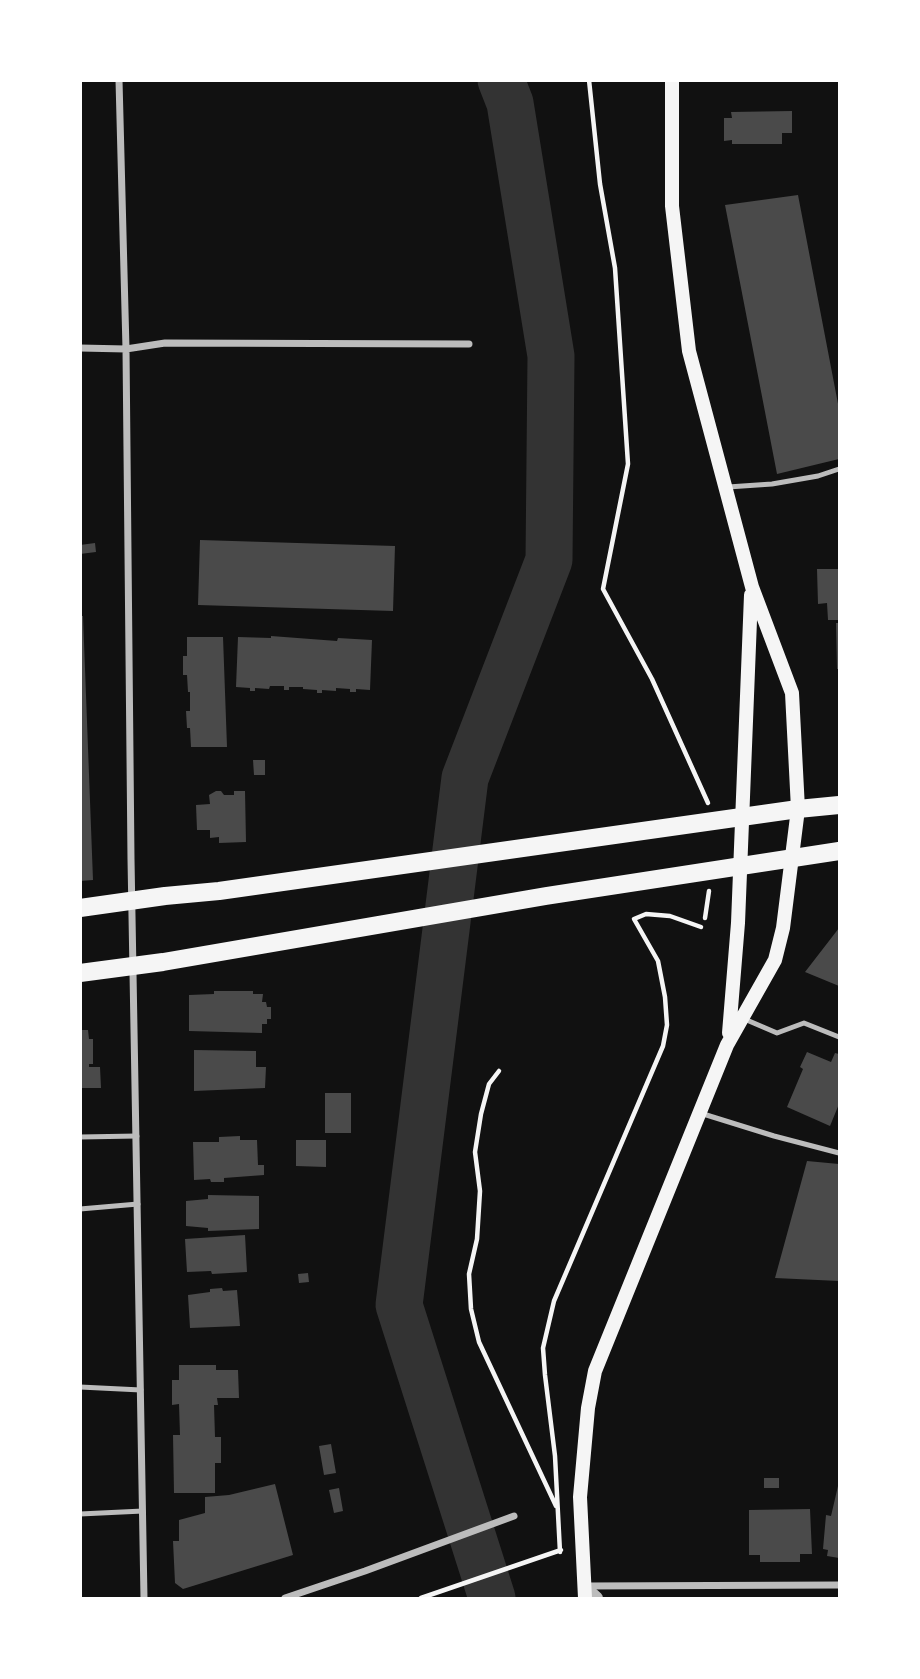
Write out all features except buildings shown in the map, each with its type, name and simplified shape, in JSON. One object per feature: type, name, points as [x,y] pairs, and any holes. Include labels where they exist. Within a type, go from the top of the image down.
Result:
[{"type":"main road","points":[[584,1592],[580,1497],[584,1441],[595,1371],[727,1045],[775,960],[783,928],[798,808],[792,693],[752,587],[689,351],[672,206],[672,80]]},
{"type":"main road","points":[[727,1045],[736,961],[752,587]]},
{"type":"main road","points":[[80,908],[219,891],[798,808],[839,805]]},
{"type":"main road","points":[[80,973],[839,851]]},
{"type":"street","points":[[119,80],[126,349],[144,1598]]},
{"type":"street","points":[[80,348],[126,349],[165,343],[469,344]]},
{"type":"street","points":[[285,1598],[514,1516]]},
{"type":"street","points":[[584,1592],[839,1585]]},
{"type":"street","points":[[584,1592],[597,1598]]},
{"type":"lane","points":[[725,487],[772,484],[818,476],[839,469]]},
{"type":"lane","points":[[742,1018],[777,1033],[804,1023],[839,1037]]},
{"type":"lane","points":[[700,1113],[839,1153]]},
{"type":"lane","points":[[80,1137],[136,1136]]},
{"type":"lane","points":[[80,1209],[138,1204]]},
{"type":"lane","points":[[80,1387],[141,1390]]},
{"type":"lane","points":[[80,1514],[143,1511]]},
{"type":"path","points":[[589,80],[600,184],[615,268],[628,464],[603,589],[652,679],[709,805]]},
{"type":"path","points":[[560,1550],[555,1456],[545,1375],[544,1348],[551,1312],[663,1046],[667,1026],[658,961],[634,919],[646,914],[670,916],[701,928]]},
{"type":"path","points":[[499,1071],[489,1083],[475,1152],[480,1191],[477,1239],[469,1274],[471,1309],[478,1342],[556,1507]]},
{"type":"path","points":[[421,1598],[582,1544]]},
{"type":"waterway","points":[[492,1598],[399,1305],[465,778],[549,560],[551,356],[510,103],[501,80]]}]
